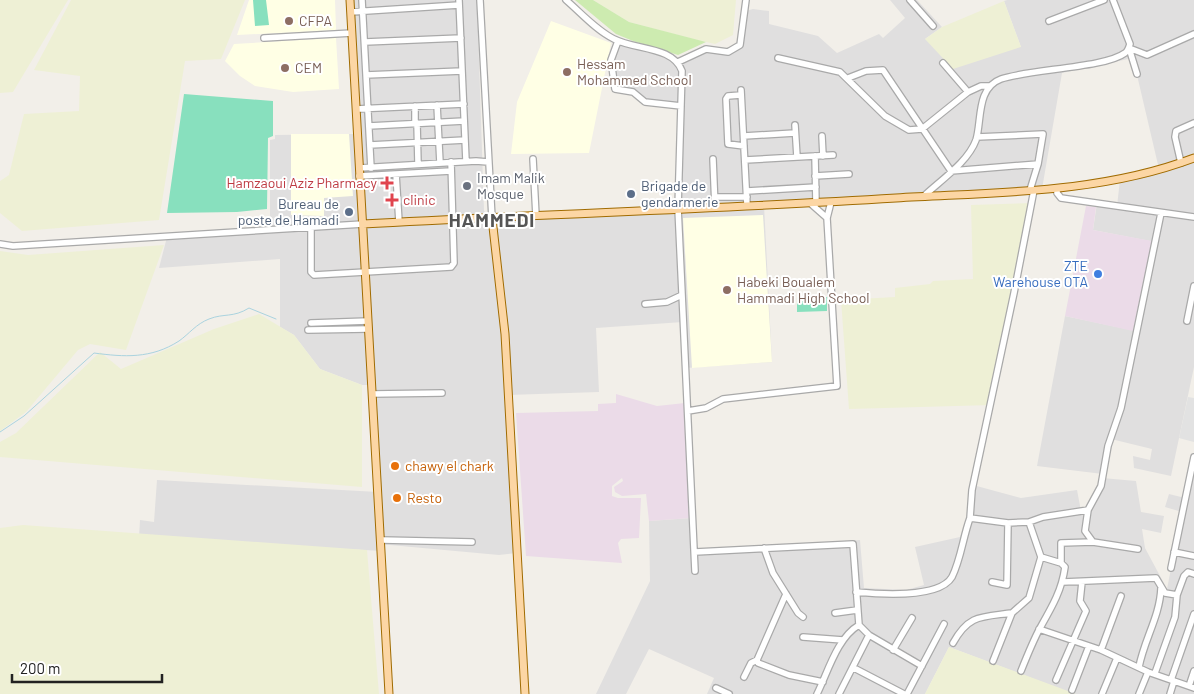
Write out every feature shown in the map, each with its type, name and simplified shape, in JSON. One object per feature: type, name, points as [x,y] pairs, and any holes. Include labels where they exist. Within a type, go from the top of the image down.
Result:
[{"type":"main road","points":[[350,0],[390,694]]},
{"type":"main road","points":[[363,224],[813,203],[1032,190],[1120,180],[1194,158]]},
{"type":"main road","points":[[492,218],[505,334],[525,694]]},
{"type":"street","points":[[362,0],[371,168]]},
{"type":"street","points":[[480,0],[492,218]]},
{"type":"street","points":[[566,0],[605,33],[618,41],[670,56],[678,62],[682,71],[678,208],[695,571]]},
{"type":"street","points":[[678,62],[706,49],[728,52],[740,44],[746,0]]},
{"type":"street","points":[[910,0],[933,26]]},
{"type":"street","points":[[1049,22],[1104,0]]},
{"type":"street","points":[[1114,0],[1130,44],[1129,48],[1138,74]]},
{"type":"street","points":[[351,12],[459,2],[466,161]]},
{"type":"street","points":[[264,38],[352,33]]},
{"type":"street","points":[[1129,48],[1147,55],[1194,34]]},
{"type":"street","points":[[365,42],[460,38]]},
{"type":"street","points":[[618,41],[611,60],[615,89],[633,92],[645,102],[681,106]]},
{"type":"street","points":[[778,58],[840,72],[885,116],[909,130],[922,129],[968,92],[981,86],[990,86],[1001,79],[1035,71],[1112,59],[1125,53],[1129,48]]},
{"type":"street","points":[[944,63],[968,92]]},
{"type":"street","points":[[848,78],[866,71],[883,70],[951,171]]},
{"type":"street","points":[[366,75],[462,71]]},
{"type":"street","points":[[924,196],[973,147],[977,137],[980,108],[990,86]]},
{"type":"street","points":[[744,146],[728,149],[726,98],[741,93],[744,136],[747,205]]},
{"type":"street","points":[[356,109],[464,104]]},
{"type":"street","points":[[415,106],[418,164]]},
{"type":"street","points":[[438,106],[440,163]]},
{"type":"street","points":[[369,126],[464,121]]},
{"type":"street","points":[[1181,163],[1175,137],[1176,131],[1194,123]]},
{"type":"street","points":[[795,125],[797,157]]},
{"type":"street","points":[[744,136],[795,133]]},
{"type":"street","points":[[856,592],[898,596],[921,592],[947,582],[954,571],[970,518],[972,490],[1014,293],[1043,134],[977,137]]},
{"type":"street","points":[[822,136],[823,156]]},
{"type":"street","points":[[370,145],[465,140]]},
{"type":"street","points":[[745,160],[833,155]]},
{"type":"street","points":[[815,156],[816,188],[813,203],[827,218]]},
{"type":"street","points":[[533,159],[536,216]]},
{"type":"street","points":[[713,159],[715,207]]},
{"type":"street","points":[[359,172],[371,168],[418,164],[466,161],[488,162]]},
{"type":"street","points":[[311,228],[312,274],[365,273],[453,265],[451,162]]},
{"type":"street","points":[[951,171],[1038,164]]},
{"type":"street","points":[[359,172],[396,174],[451,171]]},
{"type":"street","points":[[396,174],[399,222]]},
{"type":"street","points":[[815,176],[849,174]]},
{"type":"street","points":[[714,198],[816,188]]},
{"type":"street","points":[[1057,188],[1057,193],[1061,198],[1194,217]]},
{"type":"street","points":[[688,411],[706,408],[723,399],[837,386],[827,218],[831,202]]},
{"type":"street","points":[[1093,542],[1085,531],[1088,510],[1101,486],[1108,446],[1121,408],[1161,213]]},
{"type":"street","points":[[0,244],[13,246],[363,224]]},
{"type":"street","points":[[1187,321],[1194,286]]},
{"type":"street","points":[[644,304],[667,302],[682,295]]},
{"type":"street","points":[[311,323],[368,321]]},
{"type":"street","points":[[308,330],[368,329]]},
{"type":"street","points":[[372,394],[442,393]]},
{"type":"street","points":[[1171,568],[1194,457]]},
{"type":"street","points":[[970,518],[1008,523],[1029,522],[1043,516],[1088,510]]},
{"type":"street","points":[[993,661],[1012,614],[1029,598],[1041,556],[1029,522]]},
{"type":"street","points":[[992,582],[1007,585],[1008,523]]},
{"type":"street","points":[[382,540],[472,542]]},
{"type":"street","points":[[1061,563],[1061,543],[1093,542],[1138,549]]},
{"type":"street","points":[[695,552],[853,544],[859,625],[869,635],[922,666]]},
{"type":"street","points":[[764,548],[773,573],[798,613],[803,616]]},
{"type":"street","points":[[1174,552],[1194,556]]},
{"type":"street","points":[[1021,670],[1039,629],[1052,609],[1063,582],[1065,567],[1061,563],[1041,556]]},
{"type":"street","points":[[1139,694],[1152,672],[1174,617],[1177,595],[1184,576],[1188,572],[1194,574]]},
{"type":"street","points":[[1063,582],[1156,578],[1165,593],[1177,595]]},
{"type":"street","points":[[1056,680],[1086,610],[1080,601],[1082,582]]},
{"type":"street","points":[[1139,667],[1141,654],[1160,602],[1161,588]]},
{"type":"street","points":[[744,677],[755,662],[786,594]]},
{"type":"street","points":[[1101,650],[1121,596]]},
{"type":"street","points":[[834,613],[858,610]]},
{"type":"street","points":[[953,643],[960,630],[975,618],[1012,614]]},
{"type":"street","points":[[1170,694],[1194,614]]},
{"type":"street","points":[[894,650],[912,618]]},
{"type":"street","points":[[854,668],[906,694],[944,624]]},
{"type":"street","points":[[817,694],[843,640],[849,631],[859,625]]},
{"type":"street","points":[[1039,629],[1101,650],[1192,687],[1194,671]]},
{"type":"street","points":[[839,694],[854,668],[869,635]]},
{"type":"street","points":[[803,637],[843,640]]},
{"type":"street","points":[[1072,690],[1089,646]]},
{"type":"street","points":[[1102,694],[1117,658]]},
{"type":"street","points":[[755,662],[789,675],[823,682]]},
{"type":"street","points":[[716,688],[729,694]]},
{"type":"shaded area","points":[[0,0],[68,0],[13,92],[0,93]]},
{"type":"shaded area","points":[[71,0],[245,0],[221,59],[185,61],[159,220],[22,231],[0,213],[0,181],[9,175],[24,114],[79,111],[80,76],[34,70]]},
{"type":"shaded area","name":"CFPA","points":[[249,0],[335,0],[336,30],[237,35]]},
{"type":"shaded area","points":[[350,0],[477,0],[484,211],[492,218],[678,208],[681,106],[645,102],[633,92],[615,89],[611,60],[618,41],[670,56],[678,62],[706,49],[728,52],[740,45],[746,11],[753,9],[769,11],[769,24],[818,36],[837,53],[879,34],[883,38],[905,18],[890,0],[917,0],[942,27],[925,39],[1021,47],[1004,1],[1007,0],[1194,0],[1194,367],[1171,476],[1134,468],[1133,456],[1150,460],[1152,449],[1111,439],[1103,474],[1037,466],[1065,316],[1136,331],[1155,242],[1093,230],[1097,203],[1117,206],[1120,180],[1159,169],[1133,58],[1062,73],[1042,189],[764,205],[772,362],[686,368],[683,322],[596,328],[599,392],[508,395],[516,553],[499,555],[390,545],[382,545],[383,551],[139,538],[140,520],[154,522],[157,480],[378,492],[371,385],[362,385],[320,369],[294,335],[280,327],[280,259],[159,268],[167,237],[270,231],[270,140],[275,139],[275,135],[357,134]]},
{"type":"shaded area","points":[[593,0],[736,0],[733,35],[715,44],[693,39],[629,22]]},
{"type":"shaded area","points":[[1004,1],[1021,47],[953,69],[925,39],[942,27]]},
{"type":"shaded area","name":"Hessam Mohammed School","points":[[551,21],[611,43],[589,153],[511,154],[517,102]]},
{"type":"shaded area","name":"CEM","points":[[336,38],[339,89],[293,92],[255,86],[240,76],[225,61],[234,44]]},
{"type":"shaded area","points":[[291,134],[349,134],[353,196],[324,198],[324,216],[291,215]]},
{"type":"shaded area","points":[[1034,203],[992,405],[849,409],[841,300],[895,297],[895,288],[930,284],[933,281],[973,279],[971,205]]},
{"type":"shaded area","points":[[1086,206],[1096,207],[1093,230],[1152,241],[1133,331],[1065,316]]},
{"type":"shaded area","name":"Habeki Boualem Hammadi High School","points":[[763,215],[772,362],[692,368],[683,218]]},
{"type":"shaded area","points":[[164,245],[126,350],[90,344],[78,350],[26,412],[0,431],[0,251],[28,255]]},
{"type":"shaded area","points":[[259,314],[294,335],[320,369],[362,385],[362,487],[0,457],[0,442],[16,433],[100,352],[121,369],[214,329]]},
{"type":"shaded area","points":[[616,394],[657,406],[685,403],[691,518],[649,521],[646,494],[622,496],[615,492],[614,487],[623,481],[622,478],[612,486],[612,496],[618,498],[641,498],[639,538],[621,539],[618,543],[622,563],[526,556],[516,413],[598,411],[598,404],[616,403]]},
{"type":"shaded area","points":[[1188,397],[1194,398],[1194,442],[1179,438]]},
{"type":"shaded area","points":[[1194,464],[1194,694],[1074,694],[949,647],[925,694],[707,694],[714,678],[649,649],[626,694],[596,694],[650,581],[649,521],[691,518],[695,552],[860,540],[864,588],[906,590],[924,585],[915,547],[960,537],[968,513],[973,485],[1021,498],[1077,490],[1081,511],[1088,510],[1102,478],[1136,481],[1141,512],[1164,516],[1161,533],[1142,529],[1145,548],[1167,589],[1182,512],[1165,507],[1169,494],[1185,498]]},
{"type":"shaded area","points":[[23,525],[367,550],[379,694],[0,694],[0,528]]},
{"type":"shaded area","points":[[949,647],[1076,694],[925,694]]},
{"type":"green space","points":[[253,0],[266,0],[269,25],[255,26]]},
{"type":"green space","points":[[575,0],[593,0],[629,22],[706,42],[678,55],[633,41],[616,34]]},
{"type":"green space","points":[[184,94],[273,101],[273,136],[268,138],[267,209],[237,212],[167,213]]},
{"type":"green space","points":[[797,297],[827,297],[827,311],[797,312]]},
{"type":"waterway","points":[[0,432],[24,416],[94,353],[127,356],[148,354],[169,347],[204,321],[214,317],[238,313],[249,308],[276,319]]},
{"type":"place","name":"CFPA","points":[[289,21]]},
{"type":"place","name":"CEM","points":[[285,68]]},
{"type":"place","name":"Hessam Mohammed School","points":[[567,72]]},
{"type":"place","name":"Hamzaoui Aziz Pharmacy","points":[[387,183]]},
{"type":"place","name":"Imam Malik Mosque","points":[[467,186]]},
{"type":"place","name":"Brigade de gendarmerie","points":[[631,194]]},
{"type":"place","name":"clinic","points":[[392,200]]},
{"type":"place","name":"Bureau de poste de Hamadi","points":[[349,212]]},
{"type":"place","name":"ZTE Warehouse OTA","points":[[1098,274]]},
{"type":"place","name":"Habeki Boualem Hammadi High School","points":[[727,290]]},
{"type":"place","name":"chawy el chark","points":[[395,466]]},
{"type":"place","name":"Resto","points":[[397,498]]},
{"type":"district","name":"HAMMEDI","points":[[492,220]]}]
